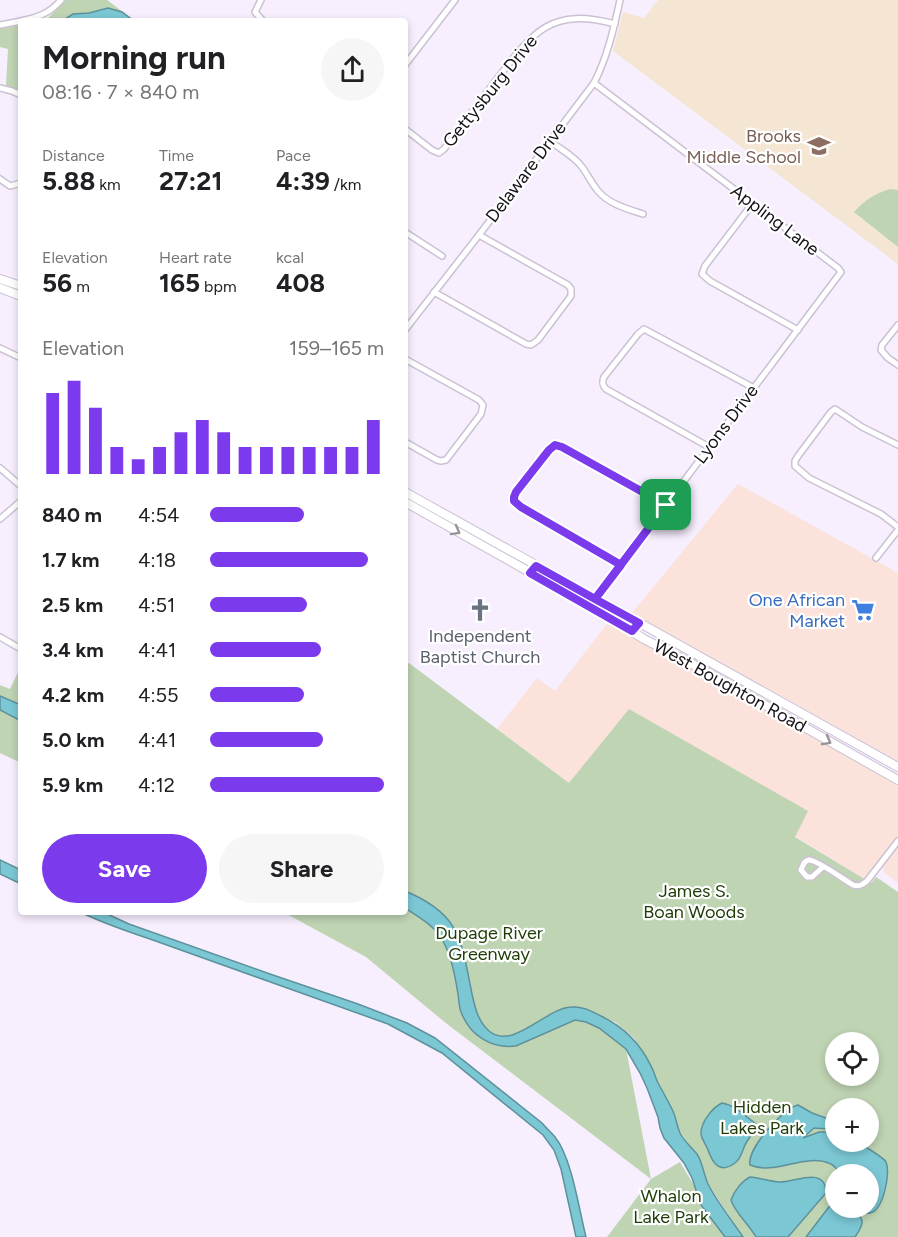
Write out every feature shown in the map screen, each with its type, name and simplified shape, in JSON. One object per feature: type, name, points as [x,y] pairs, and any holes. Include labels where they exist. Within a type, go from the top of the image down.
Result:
[{"type":"main road","points":[[0,279],[18,285]]},
{"type":"main road","points":[[0,288],[18,295]]},
{"type":"main road","name":"West Boughton Road","points":[[408,494],[536,566],[632,631],[898,780]]},
{"type":"main road","name":"West Boughton Road","points":[[408,504],[530,573],[639,623],[898,767]]},
{"type":"street","points":[[35,18],[55,7],[61,0]]},
{"type":"street","points":[[260,18],[255,12],[261,0]]},
{"type":"street","points":[[408,61],[455,0]]},
{"type":"street","name":"Delaware Drive","points":[[408,326],[594,83],[615,24],[620,0]]},
{"type":"street","name":"Gettysburg Drive","points":[[408,131],[439,153],[519,50],[538,32],[555,22],[573,18],[595,18],[615,24]]},
{"type":"street","points":[[0,25],[18,22]]},
{"type":"street","name":"Appling Lane","points":[[594,83],[842,272]]},
{"type":"street","points":[[0,88],[18,94]]},
{"type":"street","points":[[550,141],[582,167],[596,189],[606,198],[643,214]]},
{"type":"street","points":[[0,179],[10,186],[18,184]]},
{"type":"street","points":[[753,203],[705,266],[702,274],[710,281],[798,330]]},
{"type":"street","points":[[408,234],[442,256]]},
{"type":"street","points":[[434,292],[526,344],[531,345],[538,340],[571,296],[571,289],[568,285],[479,235]]},
{"type":"street","name":"Lyons Drive","points":[[592,602],[842,272]]},
{"type":"street","points":[[898,325],[882,345],[881,350],[898,365]]},
{"type":"street","points":[[709,447],[606,389],[603,386],[604,377],[644,329],[754,388]]},
{"type":"street","points":[[0,348],[18,357]]},
{"type":"street","points":[[408,361],[479,400],[483,405],[481,414],[446,460],[437,460],[408,444]]},
{"type":"street","points":[[876,558],[898,528],[881,514],[809,478],[795,466],[795,461],[831,412],[836,409],[862,427],[898,445]]},
{"type":"street","points":[[621,565],[521,507],[514,501],[516,492],[551,446],[558,445],[666,505]]},
{"type":"street","points":[[0,468],[18,483]]},
{"type":"street","points":[[0,519],[18,504]]},
{"type":"street","points":[[530,573],[536,566]]},
{"type":"street","points":[[632,631],[639,623]]},
{"type":"street","points":[[0,637],[18,647]]},
{"type":"street","points":[[823,867],[853,885],[862,885],[898,841]]},
{"type":"shaded area","name":"Brooks Middle School","points":[[658,0],[898,0],[898,264],[613,51],[623,12],[644,18]]},
{"type":"shaded area","points":[[738,484],[898,573],[898,761],[632,613]]},
{"type":"shaded area","points":[[610,620],[898,783],[898,836],[864,879],[795,836],[808,811],[569,783],[497,729],[537,678],[555,691]]},
{"type":"shaded area","points":[[898,848],[898,883],[884,872],[883,868]]},
{"type":"green space","points":[[66,0],[107,0],[131,18],[48,18]]},
{"type":"green space","points":[[18,26],[18,90],[6,86],[8,49],[0,47],[0,29]]},
{"type":"green space","points":[[890,189],[898,190],[898,247],[854,212],[870,198]]},
{"type":"green space","points":[[409,663],[569,783],[629,709],[808,811],[795,837],[871,883],[876,877],[898,892],[898,1237],[743,1237],[708,1184],[697,1155],[679,1130],[674,1113],[634,1038],[615,1022],[582,1007],[586,1022],[599,1028],[626,1049],[651,1179],[447,1024],[366,957],[289,915],[408,915]]},
{"type":"green space","points":[[18,672],[18,762],[0,753],[0,685],[10,689]]},
{"type":"green space","name":"Whalon Lake Park","points":[[680,1162],[725,1237],[607,1237],[651,1179]]},
{"type":"water","points":[[108,8],[122,12],[130,18],[67,18],[73,14]]},
{"type":"water","points":[[0,696],[18,704],[18,719],[0,710]]},
{"type":"water","points":[[0,860],[18,869],[18,883],[0,874]]},
{"type":"water","points":[[408,892],[438,909],[448,919],[461,944],[476,1009],[482,1023],[489,1031],[498,1036],[508,1036],[530,1027],[561,1009],[575,1007],[587,1009],[624,1031],[642,1050],[673,1111],[680,1133],[699,1157],[712,1191],[743,1237],[725,1237],[701,1205],[684,1163],[664,1138],[647,1088],[626,1049],[599,1028],[575,1020],[516,1046],[499,1045],[483,1039],[470,1028],[461,1012],[453,967],[443,941],[421,918],[408,910]]},
{"type":"water","points":[[86,915],[110,915],[129,924],[358,1004],[407,1023],[435,1038],[542,1123],[555,1137],[566,1158],[586,1237],[576,1237],[561,1169],[554,1150],[543,1135],[442,1053],[388,1024]]},
{"type":"water","points":[[722,1103],[736,1108],[756,1124],[739,1159],[725,1168],[718,1166],[712,1159],[701,1133],[708,1115]]},
{"type":"water","points":[[798,1105],[825,1118],[825,1129],[814,1128],[803,1138],[825,1132],[825,1152],[873,1152],[886,1162],[885,1191],[879,1206],[879,1164],[829,1164],[811,1161],[770,1168],[750,1165],[754,1149],[767,1130],[791,1108]]},
{"type":"water","points":[[750,1177],[785,1182],[815,1177],[825,1185],[825,1194],[788,1237],[756,1237],[731,1200],[744,1181]]},
{"type":"water","points":[[825,1212],[825,1218],[861,1218],[862,1221],[861,1228],[855,1237],[806,1237]]},
{"type":"place","name":"Brooks Middle School","points":[[819,146]]},
{"type":"place","name":"Independent Baptist Church","points":[[480,610]]},
{"type":"place","name":"One African Market","points":[[863,610]]},
{"type":"route","points":[[666,505],[558,445],[551,446],[514,497],[516,504],[621,565],[595,599],[536,566],[530,573],[632,631],[639,623],[595,599],[621,565],[666,505]]},
{"type":"park label","name":"James S. Boan Woods","points":[[694,901]]},
{"type":"park label","name":"Dupage River Greenway","points":[[489,943]]},
{"type":"park label","name":"Hidden Lakes Park","points":[[762,1117]]}]
